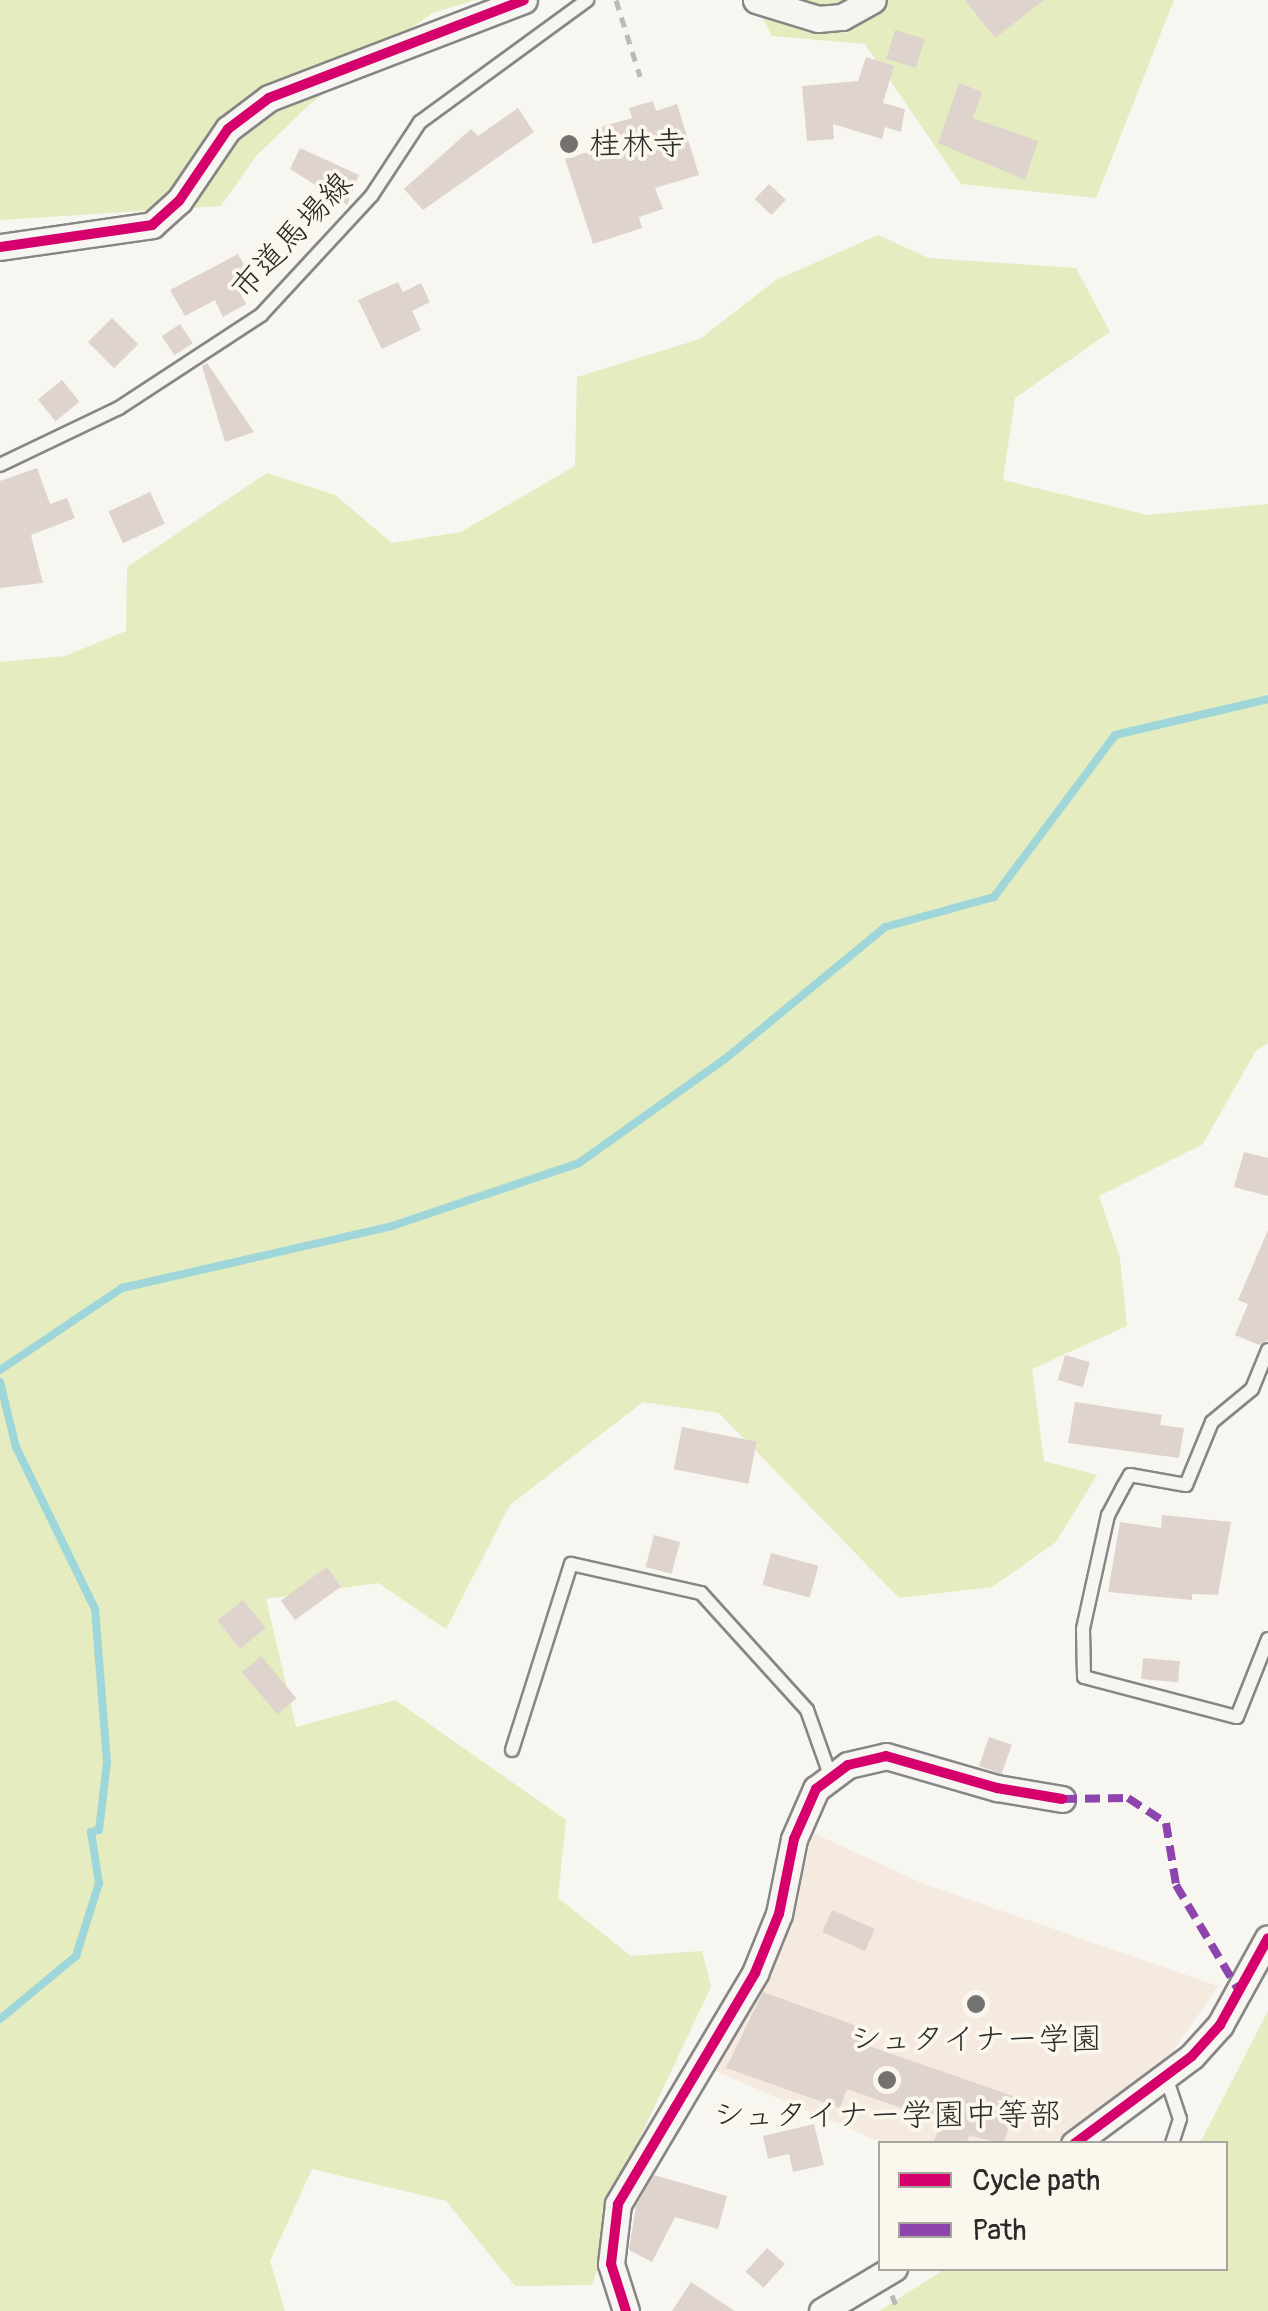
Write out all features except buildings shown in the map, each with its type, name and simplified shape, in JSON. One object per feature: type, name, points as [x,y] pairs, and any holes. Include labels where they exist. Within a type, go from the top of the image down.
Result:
[{"type":"street","points":[[0,247],[152,225],[179,202],[228,130],[268,98],[524,0]]},
{"type":"street","points":[[756,0],[818,19],[842,17],[873,0]]},
{"type":"street","points":[[626,2311],[611,2264],[618,2204],[755,1972],[779,1914],[794,1838],[806,1806],[830,1775],[867,1758],[908,1758],[997,1788],[1062,1799]]},
{"type":"street","points":[[1078,2141],[1167,2080],[1220,2025],[1268,1938]]},
{"type":"street","points":[[822,2311],[889,2271]]},
{"type":"lane","name":"市道馬場線","points":[[0,465],[120,408],[261,315],[372,195],[420,122],[587,0]]},
{"type":"lane","points":[[1268,1350],[1252,1389],[1212,1422],[1186,1485],[1130,1475],[1122,1489],[1108,1515],[1083,1629],[1084,1677],[1238,1717],[1268,1639]]},
{"type":"lane","points":[[512,1750],[571,1564],[700,1593],[807,1710],[830,1775]]},
{"type":"lane","points":[[1167,2080],[1180,2119],[1173,2141]]},
{"type":"path","points":[[616,0],[640,76]]},
{"type":"shaded area","name":"シュタイナー学園","points":[[813,1833],[924,1884],[1218,1986],[1173,2052],[1058,2141],[878,2141],[715,2071],[785,1934]]},
{"type":"green space","points":[[0,0],[475,0],[432,13],[310,104],[256,156],[221,206],[0,220]]},
{"type":"green space","points":[[752,0],[1174,0],[1096,198],[961,184],[865,44],[772,36]]},
{"type":"green space","points":[[878,235],[928,258],[1076,268],[1110,332],[1015,398],[1003,480],[1148,515],[1268,504],[1268,1043],[1255,1052],[1203,1144],[1099,1196],[1120,1258],[1127,1326],[1032,1369],[1044,1461],[1097,1475],[1056,1542],[992,1587],[899,1598],[719,1413],[643,1402],[510,1505],[446,1629],[378,1583],[266,1599],[296,1727],[395,1700],[566,1820],[558,1898],[631,1956],[702,1951],[711,1987],[641,2135],[592,2285],[515,2286],[446,2201],[312,2169],[270,2261],[285,2311],[0,2311],[0,662],[65,656],[126,631],[127,567],[267,473],[335,495],[392,543],[461,532],[575,466],[577,377],[700,339],[776,280]]},
{"type":"green space","points":[[1268,2011],[1268,2311],[879,2311],[942,2271],[1228,2271],[1228,2141],[1201,2141]]},
{"type":"waterway","points":[[0,1370],[122,1288],[392,1226],[579,1163],[725,1059],[885,927],[994,897],[1115,735],[1268,699]]},
{"type":"waterway","points":[[0,1382],[16,1447],[95,1609],[107,1762],[99,1830],[91,1832],[99,1883],[76,1956],[0,2019]]},
{"type":"marked path","points":[[1062,1799],[1128,1798],[1166,1823],[1176,1885],[1239,1991]]},
{"type":"cycle path","points":[[0,247],[152,225],[179,201],[228,129],[269,98],[524,0]]},
{"type":"cycle path","points":[[626,2311],[611,2264],[618,2204],[755,1973],[779,1914],[794,1839],[816,1789],[848,1765],[886,1756],[997,1788],[1062,1799]]},
{"type":"cycle path","points":[[1078,2141],[1192,2056],[1220,2025],[1268,1938]]},
{"type":"place","name":"桂林寺","points":[[569,144]]},
{"type":"place","name":"シュタイナー学園","points":[[976,2004]]},
{"type":"place","name":"シュタイナー学園中等部","points":[[887,2080]]}]
